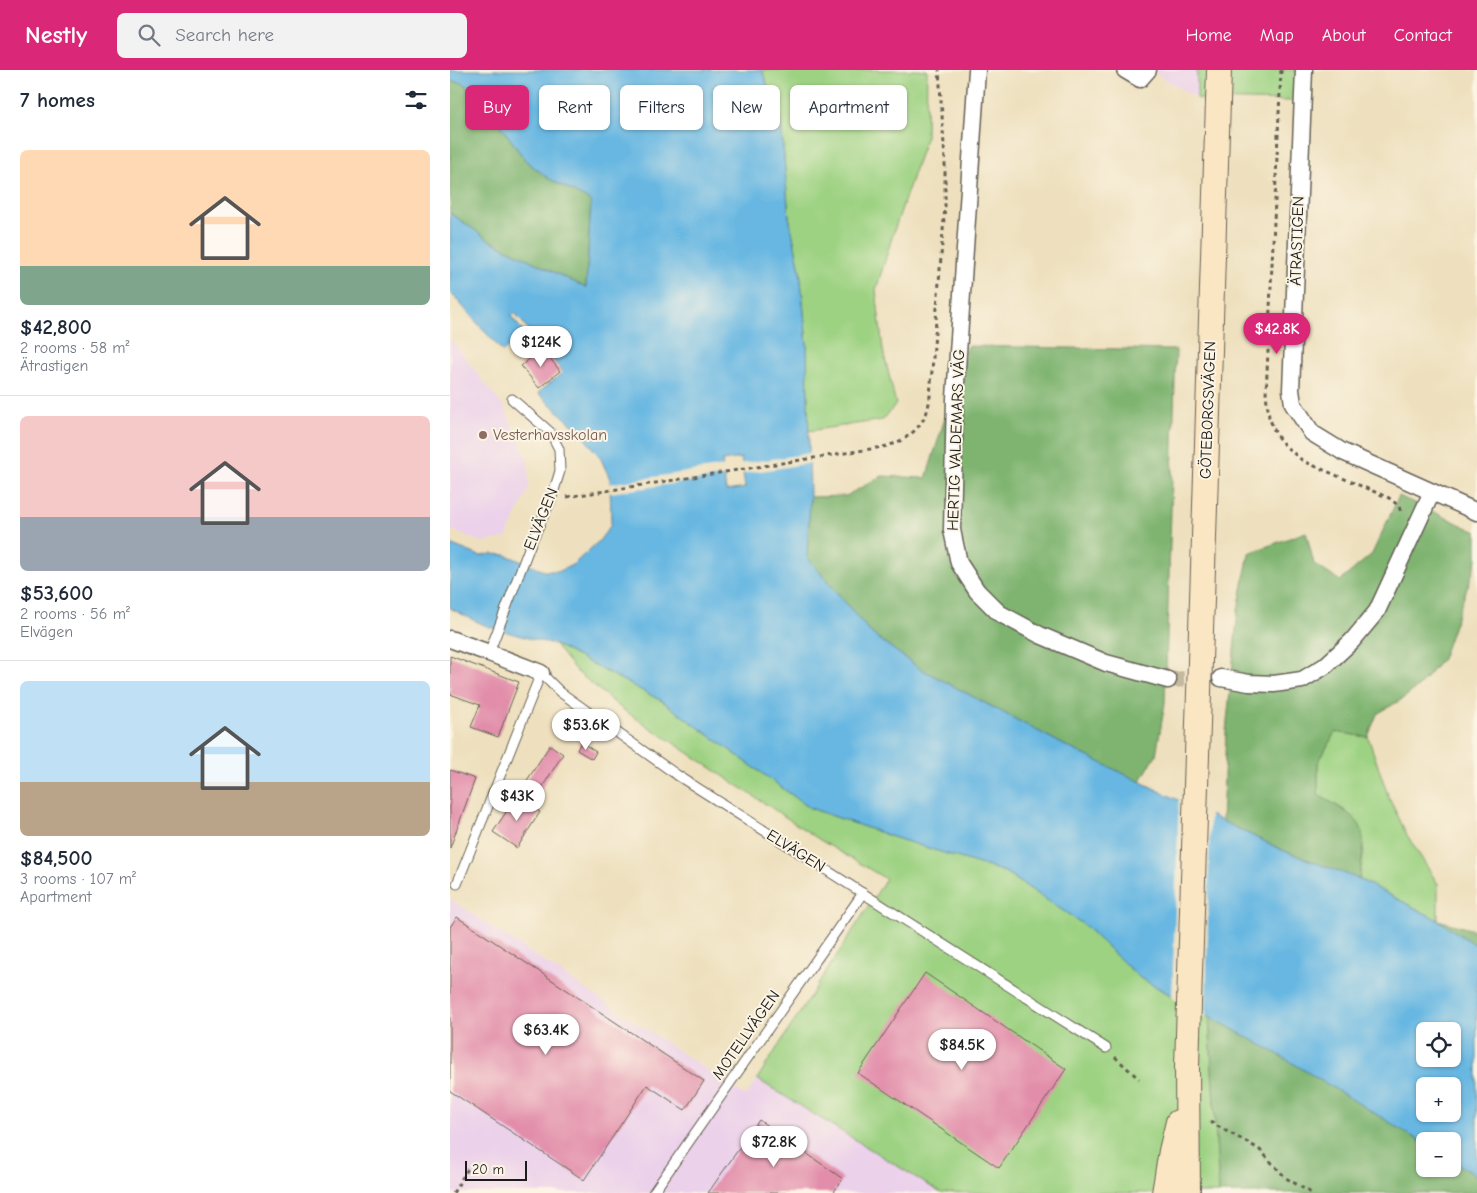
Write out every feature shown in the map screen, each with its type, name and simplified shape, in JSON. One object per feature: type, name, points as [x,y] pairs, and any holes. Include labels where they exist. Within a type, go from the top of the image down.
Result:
[{"type":"main road","name":"GÖTEBORGSVÄGEN","points":[[1188,1066],[1219,70]]},
{"type":"main road","points":[[1164,1193],[1188,1066]]},
{"type":"main road","points":[[1188,1066],[1188,1193]]},
{"type":"street","name":"HERTIG VALDEMARS VÄG","points":[[977,70],[956,398],[952,530],[959,563],[976,591],[1000,614],[1040,635],[1106,662],[1168,680]]},
{"type":"street","points":[[1125,70],[1144,74]]},
{"type":"street","name":"ÄTRASTIGEN","points":[[1304,70],[1291,390],[1293,404],[1312,433],[1343,452],[1477,512]]},
{"type":"street","points":[[1221,678],[1249,683],[1274,684],[1302,680],[1326,666],[1352,641],[1377,611],[1432,492]]},
{"type":"street","name":"ELVÄGEN","points":[[450,639],[541,673]]},
{"type":"lane","name":"ELVÄGEN","points":[[489,653],[531,542],[551,500],[560,471],[560,449],[550,432],[512,399]]},
{"type":"lane","name":"ELVÄGEN","points":[[541,673],[560,692],[677,775],[1106,1048]]},
{"type":"lane","points":[[457,884],[541,673]]},
{"type":"lane","name":"MOTELLVÄGEN","points":[[653,1193],[863,893]]},
{"type":"path","points":[[551,500],[883,447],[903,440],[913,432],[923,420],[930,396],[945,206],[946,160],[940,70]]},
{"type":"path","points":[[1106,1048],[1139,1079]]},
{"type":"path","points":[[1210,1122],[1258,1149],[1286,1178],[1311,1193]]},
{"type":"path","points":[[453,1193],[470,1167]]},
{"type":"shaded area","points":[[1151,70],[1197,70],[1197,99]]},
{"type":"shaded area","name":"Vesterhavsskolan","points":[[450,338],[505,409],[528,461],[529,488],[506,538],[481,542],[450,529]]},
{"type":"shaded area","points":[[450,899],[746,1096],[757,1079],[941,1193],[450,1193]]},
{"type":"green space","points":[[762,70],[927,70],[926,137],[876,290],[883,350],[896,404],[883,420],[808,431],[807,345],[800,270],[789,217],[780,120],[780,85],[767,85]]},
{"type":"green space","points":[[1197,70],[1296,70],[1294,101],[1197,99]]},
{"type":"green space","points":[[450,81],[464,83],[466,85],[465,130],[504,130],[526,161],[548,178],[591,201],[586,288],[489,240],[450,213]]},
{"type":"green space","points":[[968,346],[1176,350],[1165,703],[1156,755],[1140,782],[1066,746],[919,668],[871,633],[807,557],[810,497],[846,496],[882,476],[926,478]]},
{"type":"green space","points":[[1399,496],[1477,532],[1477,560],[1442,659],[1420,685],[1404,698],[1377,714],[1368,737],[1335,732],[1318,763],[1318,795],[1349,814],[1361,828],[1363,847],[1359,879],[1282,850],[1222,821],[1226,732],[1238,610],[1249,553],[1306,532],[1314,564],[1340,581],[1372,554]]},
{"type":"green space","points":[[554,644],[662,701],[810,808],[899,839],[1005,872],[1083,924],[1140,978],[1209,1016],[1219,1193],[941,1193],[757,1079],[886,879],[820,840],[622,709],[576,671]]},
{"type":"green space","points":[[1335,732],[1368,737],[1389,798],[1407,835],[1438,884],[1438,920],[1359,879],[1364,851],[1346,811],[1318,795],[1318,763]]},
{"type":"green space","points":[[1438,920],[1477,931],[1477,946]]},
{"type":"green space","points":[[1209,1016],[1276,1053],[1416,1139],[1416,1177],[1461,1177],[1461,1166],[1477,1176],[1477,1193],[1219,1193]]},
{"type":"water","points":[[450,70],[762,70],[767,85],[713,85],[713,130],[780,130],[780,120],[781,123],[789,217],[800,270],[807,345],[810,497],[807,557],[871,633],[919,668],[1066,746],[1282,850],[1359,879],[1438,920],[1477,946],[1477,1176],[1461,1166],[1461,1132],[1416,1132],[1416,1139],[1276,1053],[1140,978],[1083,924],[1005,872],[899,839],[810,808],[662,701],[554,644],[489,627],[450,608],[450,544],[480,556],[492,554],[506,555],[544,571],[560,571],[574,564],[599,541],[611,525],[610,479],[600,457],[577,429],[538,393],[563,372],[515,313],[511,316],[538,350],[525,361],[511,345],[503,352],[450,292],[450,213],[489,240],[586,288],[591,201],[548,178],[526,161],[504,130],[529,130],[529,85],[466,85],[464,83],[450,81]],"holes":[[[741,458],[745,488],[726,491],[722,461]]]},
{"type":"pier","points":[[811,453],[811,463],[741,474],[739,464]]},
{"type":"pier","points":[[725,466],[726,476],[610,493],[608,484]]},
{"type":"pier","points":[[1179,798],[1210,813],[1206,1017],[1172,998]]},
{"type":"building","points":[[542,348],[560,371],[539,388],[521,366]]},
{"type":"building","points":[[450,656],[519,682],[498,737],[471,727],[480,705],[450,694]]},
{"type":"building","points":[[581,742],[596,752],[592,759],[577,750]]},
{"type":"building","points":[[550,745],[563,754],[536,797],[522,788]]},
{"type":"building","points":[[450,770],[475,779],[450,848]]},
{"type":"building","points":[[516,797],[540,812],[517,848],[493,832]]},
{"type":"building","points":[[457,917],[704,1081],[685,1110],[647,1085],[584,1180],[450,1091],[450,927]]},
{"type":"building","points":[[925,973],[1066,1069],[999,1168],[858,1073]]},
{"type":"building","points":[[759,1120],[843,1179],[833,1193],[708,1193]]},
{"type":"tunnel","points":[[1168,680],[1209,678]]},
{"type":"place","name":"Vesterhavsskolan","points":[[483,435]]}]
